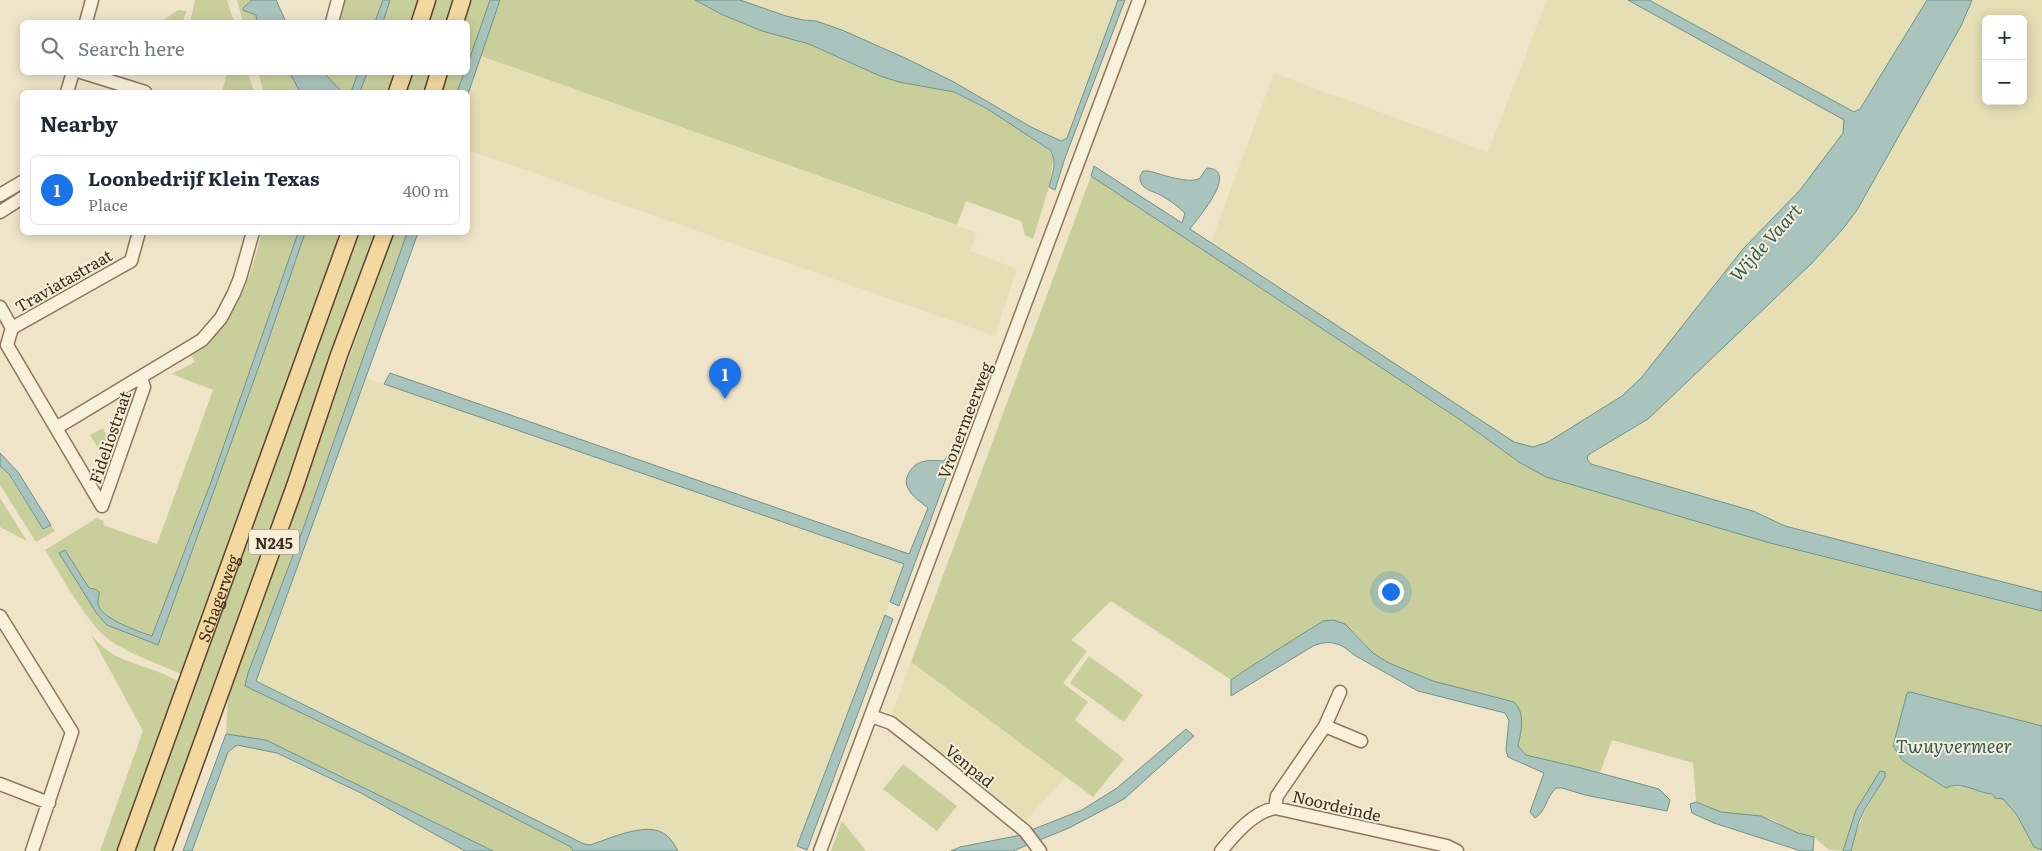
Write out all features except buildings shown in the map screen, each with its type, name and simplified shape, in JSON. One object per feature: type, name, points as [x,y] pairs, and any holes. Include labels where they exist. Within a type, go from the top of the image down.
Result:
[{"type":"main road","points":[[421,20],[427,0]]},
{"type":"main road","points":[[456,20],[462,0]]},
{"type":"main road","points":[[398,90],[403,75]]},
{"type":"main road","points":[[434,90],[438,75]]},
{"type":"main road","name":"Schagerweg","points":[[126,851],[349,235]]},
{"type":"main road","name":"N245","points":[[163,851],[295,486],[339,355],[384,235]]},
{"type":"street","points":[[87,20],[92,0]]},
{"type":"street","points":[[333,20],[338,0]]},
{"type":"street","name":"Vronermeerweg","points":[[820,851],[1139,0]]},
{"type":"street","points":[[68,90],[72,75]]},
{"type":"street","points":[[90,75],[138,90]]},
{"type":"street","points":[[0,195],[20,183]]},
{"type":"street","points":[[0,212],[20,199]]},
{"type":"street","name":"Traviatastraat","points":[[12,328],[131,261],[138,235]]},
{"type":"street","name":"Fideliostraat","points":[[56,428],[194,346],[214,327],[227,308],[240,278],[252,235]]},
{"type":"street","points":[[0,307],[12,328]]},
{"type":"street","name":"Fideliostraat","points":[[12,328],[7,345],[102,506],[144,387],[141,378]]},
{"type":"street","points":[[0,616],[72,732],[50,803],[32,851]]},
{"type":"street","name":"Noordeinde","points":[[1340,692],[1325,726],[1277,796],[1275,808],[1447,846],[1457,851]]},
{"type":"street","name":"Venpad","points":[[871,716],[890,723],[1025,831],[1037,847]]},
{"type":"street","points":[[1325,726],[1361,741]]},
{"type":"street","points":[[0,784],[50,803]]},
{"type":"street","points":[[1221,851],[1233,836],[1256,816],[1263,811],[1275,808]]},
{"type":"shaded area","points":[[740,0],[1118,0],[1067,138],[1061,141],[1031,127],[952,81],[905,58],[816,21],[786,16]]},
{"type":"shaded area","points":[[1547,0],[1628,0],[1844,120],[1843,133],[1800,190],[1743,250],[1642,377],[1622,396],[1590,418],[1548,442],[1533,447],[1514,442],[1211,242],[1274,73],[1488,152]]},
{"type":"shaded area","points":[[1649,0],[1927,0],[1860,109],[1854,112]]},
{"type":"shaded area","points":[[1972,0],[2042,0],[2042,592],[1785,526],[1753,511],[1591,464],[1587,459],[1588,455],[1648,419],[1812,263],[1842,230],[1857,210],[1961,26]]},
{"type":"shaded area","points":[[481,56],[977,233],[970,251],[1017,269],[995,336],[470,151],[469,90]]},
{"type":"shaded area","points":[[366,378],[904,565],[795,851],[678,851],[669,838],[655,830],[642,830],[590,845],[584,844],[256,681]]},
{"type":"shaded area","points":[[911,662],[1066,777],[1026,820],[891,715]]},
{"type":"shaded area","points":[[237,745],[277,753],[361,793],[465,851],[192,851],[228,752]]},
{"type":"green space","points":[[195,0],[227,0],[233,20],[190,20]]},
{"type":"green space","points":[[237,0],[252,0],[244,10],[256,15],[257,20],[242,20]]},
{"type":"green space","points":[[345,0],[383,0],[376,20],[340,20]]},
{"type":"green space","points":[[390,0],[418,0],[411,20],[384,20]]},
{"type":"green space","points":[[435,0],[456,0],[450,20],[430,20]]},
{"type":"green space","points":[[470,0],[490,0],[470,57],[470,20],[464,20]]},
{"type":"green space","points":[[500,0],[695,0],[723,15],[762,31],[809,44],[880,76],[954,92],[986,108],[1043,145],[1054,156],[1049,187],[1033,239],[1025,235],[1021,221],[966,201],[957,225],[481,56]]},
{"type":"green space","points":[[178,10],[187,11],[183,20],[164,20]]},
{"type":"green space","points":[[226,75],[249,75],[253,90],[223,90]]},
{"type":"green space","points":[[259,75],[291,75],[299,90],[263,90]]},
{"type":"green space","points":[[326,75],[357,75],[352,90],[340,90]]},
{"type":"green space","points":[[366,75],[393,75],[388,90],[361,90]]},
{"type":"green space","points":[[411,75],[432,75],[428,90],[406,90]]},
{"type":"green space","points":[[446,75],[463,75],[458,90],[442,90]]},
{"type":"green space","points":[[1091,176],[1462,421],[1519,462],[1546,477],[1770,543],[2042,611],[2042,726],[1910,692],[1900,757],[1903,761],[1945,788],[1950,786],[1970,787],[2003,799],[2017,815],[2034,847],[2042,851],[1851,851],[1865,812],[1885,777],[1881,770],[1856,810],[1843,851],[1829,850],[1814,837],[1798,833],[1771,819],[1761,816],[1721,812],[1696,802],[1693,763],[1612,740],[1600,773],[1526,755],[1518,746],[1522,717],[1389,663],[1373,653],[1352,630],[1323,621],[1231,680],[1111,601],[1071,640],[1087,651],[1063,683],[1088,702],[1075,720],[1124,759],[1093,797],[911,662]]},
{"type":"green space","points":[[261,235],[297,235],[211,482],[152,636],[120,624],[105,614],[97,601],[99,596],[93,588],[89,588],[65,550],[97,614],[113,627],[158,645],[304,235],[339,235],[181,674],[127,651],[99,631],[77,602],[45,550],[97,518],[104,521],[103,525],[157,544],[213,390],[172,374],[195,362],[190,354],[206,341],[230,315],[251,270]]},
{"type":"green space","points":[[357,235],[379,235],[341,333],[155,851],[133,851]]},
{"type":"green space","points":[[393,235],[406,235],[303,529],[248,673],[245,686],[429,774],[571,847],[573,851],[493,851],[266,740],[226,734],[228,694]]},
{"type":"green space","points":[[103,428],[110,442],[98,448],[90,435]]},
{"type":"green space","points":[[0,466],[8,474],[43,529],[51,525],[55,531],[36,542],[0,485]]},
{"type":"green space","points":[[0,498],[27,541],[0,527]]},
{"type":"green space","points":[[91,635],[114,655],[164,674],[179,682],[119,851],[100,851],[143,731]]},
{"type":"green space","points":[[1089,656],[1143,695],[1124,722],[1070,683]]},
{"type":"green space","points":[[903,764],[957,806],[937,831],[883,789]]},
{"type":"green space","points":[[842,821],[866,851],[831,851]]},
{"type":"water","points":[[252,0],[276,0],[285,20],[257,20],[256,15],[243,10]]},
{"type":"water","points":[[383,0],[390,0],[384,20],[376,20]]},
{"type":"water","points":[[490,0],[500,0],[469,90],[458,90],[463,75],[470,75],[470,57]]},
{"type":"water","points":[[695,0],[740,0],[786,16],[816,21],[842,30],[952,81],[1031,127],[1061,141],[1067,138],[1118,0],[1125,0],[1065,158],[1055,190],[1049,187],[1054,164],[1050,150],[986,108],[954,92],[899,82],[880,76],[809,44],[762,31],[723,15]]},
{"type":"water","name":"Wijde Vaart","points":[[1628,0],[1649,0],[1854,112],[1860,109],[1927,0],[1972,0],[1961,26],[1857,210],[1842,230],[1812,263],[1648,419],[1588,455],[1587,459],[1591,464],[1753,511],[1785,526],[2042,592],[2042,611],[1770,543],[1546,477],[1519,462],[1462,421],[1091,176],[1094,166],[1182,223],[1185,213],[1168,200],[1144,187],[1140,181],[1143,171],[1175,178],[1196,180],[1200,178],[1207,168],[1216,171],[1220,177],[1214,196],[1190,229],[1514,442],[1533,447],[1548,442],[1622,396],[1642,377],[1743,249],[1800,190],[1843,133],[1844,120]]},
{"type":"water","points":[[291,75],[326,75],[340,90],[299,90]]},
{"type":"water","points":[[357,75],[366,75],[361,90],[352,90]]},
{"type":"water","points":[[297,235],[304,235],[158,645],[107,625],[97,614],[59,553],[65,550],[89,588],[99,592],[98,605],[102,612],[123,624],[152,636],[211,482]]},
{"type":"water","points":[[406,235],[417,235],[256,681],[584,844],[590,845],[626,833],[646,829],[663,833],[672,841],[678,851],[573,851],[571,847],[429,774],[245,686],[248,673],[303,529]]},
{"type":"water","points":[[390,373],[909,554],[928,508],[910,491],[906,482],[908,475],[912,468],[919,463],[924,461],[944,461],[949,453],[955,454],[899,606],[890,602],[904,564],[384,384]]},
{"type":"water","points":[[0,453],[18,472],[51,525],[43,529],[9,474],[0,466]]},
{"type":"water","points":[[885,615],[893,619],[807,850],[797,846]]},
{"type":"water","points":[[1333,620],[1345,624],[1373,653],[1389,663],[1433,681],[1514,702],[1518,707],[1521,717],[1518,746],[1526,755],[1659,789],[1670,800],[1667,811],[1556,788],[1542,812],[1535,818],[1530,812],[1544,773],[1508,757],[1506,750],[1509,720],[1505,713],[1418,691],[1335,643],[1313,646],[1231,696],[1231,680],[1323,621]]},
{"type":"water","name":"Twuyvermeer","points":[[1910,692],[2042,726],[2042,850],[2034,847],[2017,815],[2003,799],[1995,798],[1992,794],[1963,786],[1957,785],[1946,788],[1903,761],[1893,746],[1907,693]]},
{"type":"water","points":[[1186,729],[1194,736],[1124,799],[1069,828],[1013,851],[951,851],[960,847],[1016,836],[1082,810],[1117,788]]},
{"type":"water","points":[[226,734],[266,740],[493,851],[465,851],[361,793],[277,753],[237,745],[228,752],[192,851],[183,851]]},
{"type":"water","points":[[1880,771],[1885,772],[1885,777],[1859,821],[1851,851],[1843,851],[1856,810]]},
{"type":"water","points":[[1696,802],[1721,812],[1761,816],[1798,833],[1814,837],[1813,851],[1801,851],[1714,823],[1692,813],[1690,804]]},
{"type":"place","name":"Loonbedrijf Klein Texas","points":[[725,399]]}]
